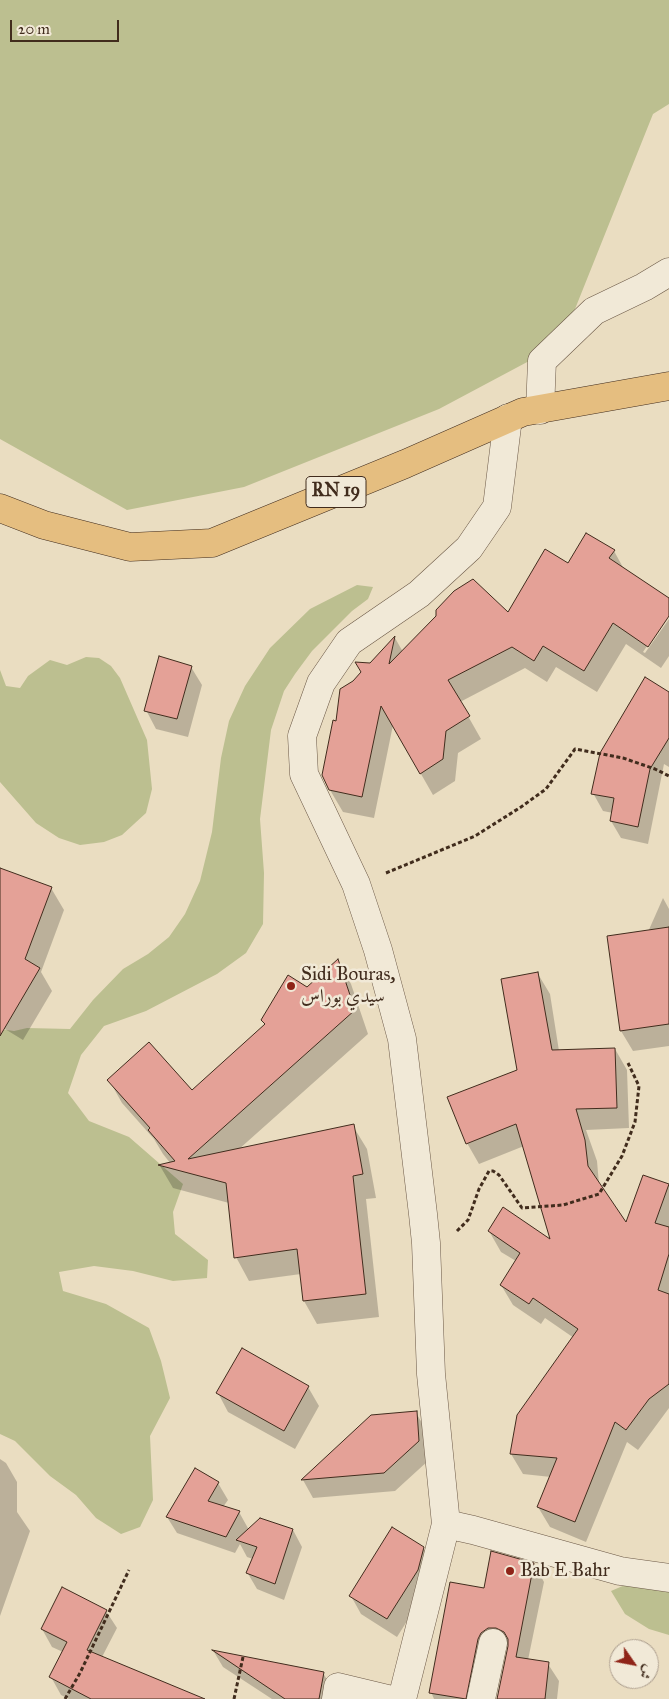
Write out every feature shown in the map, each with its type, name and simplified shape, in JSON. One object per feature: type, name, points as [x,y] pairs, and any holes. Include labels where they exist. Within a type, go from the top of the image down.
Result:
[{"type":"main road","name":"RN 19","points":[[0,508],[44,525],[130,547],[212,542],[405,464],[523,412],[669,386]]},
{"type":"street","points":[[540,410],[542,361],[594,311],[644,287],[669,272]]},
{"type":"street","points":[[402,1699],[446,1524],[431,1374],[426,1243],[402,1039],[378,950],[356,884],[304,774],[302,736],[321,683],[349,642],[419,594],[469,548],[496,507],[508,418]]},
{"type":"street","points":[[446,1524],[620,1571],[669,1578]]},
{"type":"street","points":[[482,1699],[493,1643]]},
{"type":"street","points":[[336,1699],[338,1687],[388,1699]]},
{"type":"path","points":[[356,884],[475,836],[546,789],[574,749],[623,758],[669,776]]},
{"type":"path","points":[[426,1243],[451,1237],[468,1220],[479,1189],[489,1171],[493,1171],[498,1175],[522,1208],[563,1204],[599,1194],[622,1156],[635,1122],[639,1086],[628,1063]]},
{"type":"path","points":[[65,1699],[80,1674],[129,1570]]},
{"type":"path","points":[[234,1699],[243,1657]]},
{"type":"green space","points":[[0,0],[669,0],[669,104],[653,114],[561,344],[439,409],[244,487],[127,510],[0,439]]},
{"type":"green space","points":[[357,585],[373,587],[368,599],[352,611],[312,651],[284,691],[271,730],[260,819],[264,873],[263,924],[246,953],[217,974],[146,1011],[104,1026],[81,1055],[68,1093],[89,1121],[129,1137],[183,1184],[173,1212],[175,1234],[208,1260],[207,1278],[173,1281],[133,1271],[94,1266],[59,1272],[63,1291],[106,1304],[149,1328],[161,1361],[170,1398],[150,1436],[153,1500],[140,1527],[121,1534],[96,1518],[76,1495],[50,1476],[15,1441],[0,1434],[0,1029],[14,1031],[27,1028],[70,1029],[93,1000],[123,969],[148,954],[169,937],[185,914],[200,881],[212,832],[221,758],[229,721],[245,686],[270,648],[310,609]]},
{"type":"green space","points":[[86,657],[99,658],[111,666],[120,678],[147,740],[152,789],[146,813],[122,835],[104,842],[80,845],[59,838],[36,823],[0,782],[0,670],[6,686],[20,688],[28,676],[50,660],[67,665]]},
{"type":"green space","points":[[625,1585],[669,1592],[669,1635],[649,1629],[625,1614],[611,1591]]},
{"type":"building","points":[[586,533],[615,550],[609,558],[669,598],[669,616],[648,647],[613,623],[584,671],[543,646],[534,661],[512,647],[448,680],[470,716],[446,731],[443,759],[420,774],[381,706],[362,797],[329,790],[322,775],[333,720],[336,721],[340,689],[353,681],[361,672],[355,662],[370,663],[395,636],[389,664],[436,616],[436,610],[454,591],[473,579],[508,612],[545,549],[568,563]]},
{"type":"building","points":[[159,656],[192,666],[177,719],[144,711]]},
{"type":"building","points":[[645,677],[669,692],[669,738],[650,769],[638,827],[610,821],[614,798],[591,794],[600,753]]},
{"type":"building","points":[[0,868],[52,887],[25,959],[40,968],[0,1036]]},
{"type":"building","points":[[669,927],[669,1024],[620,1031],[607,936]]},
{"type":"building","points":[[338,959],[355,1010],[188,1159],[354,1124],[363,1174],[353,1176],[366,1294],[303,1301],[297,1249],[234,1258],[226,1183],[158,1165],[175,1161],[148,1130],[150,1128],[107,1080],[149,1042],[192,1090],[265,1024],[261,1020],[288,975],[307,987]]},
{"type":"building","points":[[538,972],[552,1050],[615,1048],[617,1108],[576,1109],[585,1140],[588,1166],[626,1222],[643,1175],[669,1184],[655,1223],[669,1227],[669,1254],[658,1290],[669,1294],[669,1384],[649,1399],[626,1430],[615,1422],[575,1522],[537,1507],[557,1458],[510,1454],[517,1415],[578,1329],[533,1298],[529,1304],[500,1285],[520,1253],[488,1231],[503,1207],[550,1239],[516,1124],[466,1144],[447,1097],[517,1070],[501,979]]},
{"type":"building","points":[[242,1348],[309,1386],[284,1431],[216,1393]]},
{"type":"building","points":[[417,1411],[419,1441],[384,1473],[301,1480],[371,1415]]},
{"type":"building","points":[[195,1468],[219,1482],[208,1501],[240,1511],[226,1537],[166,1517]]},
{"type":"building","points":[[260,1518],[293,1529],[275,1584],[246,1573],[257,1547],[236,1540]]},
{"type":"building","points":[[392,1527],[424,1547],[418,1570],[387,1619],[349,1596]]},
{"type":"building","points":[[491,1551],[534,1563],[516,1657],[549,1662],[545,1699],[497,1699],[508,1639],[504,1632],[496,1628],[488,1628],[481,1633],[478,1639],[466,1699],[429,1693],[450,1582],[484,1588]]},
{"type":"building","points":[[62,1587],[107,1610],[87,1650],[205,1699],[91,1699],[49,1677],[67,1642],[41,1629]]},
{"type":"building","points":[[212,1650],[324,1672],[319,1699],[285,1699]]},
{"type":"place","name":"Sidi Bouras, سيدي بوراس","points":[[291,986]]},
{"type":"place","name":"Bab E Bahr","points":[[510,1571]]}]
